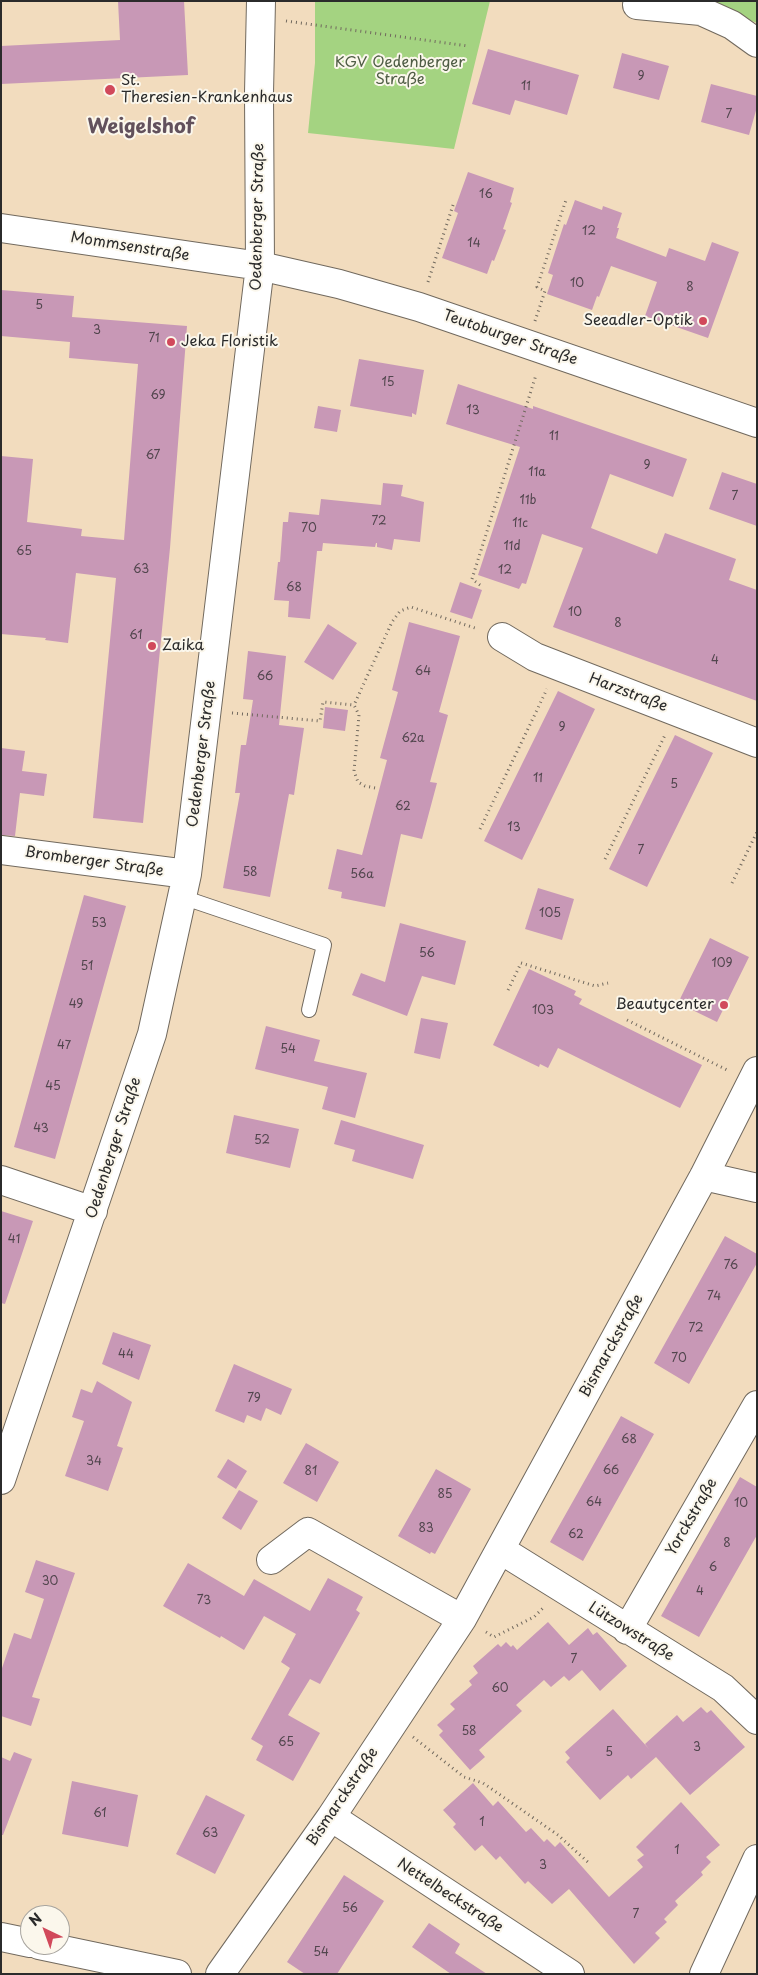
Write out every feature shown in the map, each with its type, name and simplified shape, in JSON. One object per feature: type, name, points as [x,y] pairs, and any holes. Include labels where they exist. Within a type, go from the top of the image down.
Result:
[{"type":"street","points":[[637,5],[700,12],[732,25],[757,43]]},
{"type":"street","name":"Oedenberger Straße","points":[[1,1480],[152,1034],[185,886],[260,266],[259,92],[261,10]]},
{"type":"street","name":"Mommsenstraße","points":[[1,228],[260,266]]},
{"type":"street","name":"Teutoburger Straße","points":[[260,266],[339,284],[419,307],[757,423]]},
{"type":"street","name":"Harzstraße","points":[[502,637],[535,657],[757,743]]},
{"type":"street","name":"Bromberger Straße","points":[[1,850],[185,886]]},
{"type":"street","name":"Bismarckstraße","points":[[220,1974],[331,1817],[462,1618],[501,1550],[704,1176],[754,1077]]},
{"type":"street","points":[[704,1176],[757,1188]]},
{"type":"street","points":[[1,1180],[93,1211]]},
{"type":"street","name":"Yorckstraße","points":[[627,1630],[757,1405]]},
{"type":"street","points":[[271,1560],[308,1532],[462,1618]]},
{"type":"street","name":"Lützowstraße","points":[[501,1550],[723,1688],[757,1720]]},
{"type":"street","name":"Nettelbeckstraße","points":[[331,1817],[570,1974]]},
{"type":"street","points":[[704,1974],[757,1859]]},
{"type":"street","points":[[1,1937],[20,1941]]},
{"type":"street","points":[[70,1952],[177,1974]]},
{"type":"lane","points":[[185,886],[324,945],[309,1010]]},
{"type":"path","points":[[261,10],[468,46]]},
{"type":"path","points":[[480,585],[472,579],[536,347],[545,291],[537,288],[566,200]]},
{"type":"path","points":[[419,307],[454,202]]},
{"type":"path","points":[[354,705],[392,622],[400,611],[411,607],[502,637]]},
{"type":"path","points":[[480,828],[557,666]]},
{"type":"path","points":[[207,710],[320,721],[323,702],[354,705]]},
{"type":"path","points":[[354,705],[359,715],[354,771],[358,782],[375,788]]},
{"type":"path","points":[[605,859],[664,738]]},
{"type":"path","points":[[732,883],[757,832]]},
{"type":"path","points":[[508,990],[521,963],[595,986],[608,983]]},
{"type":"path","points":[[627,1020],[754,1077]]},
{"type":"path","points":[[462,1618],[494,1637],[534,1617],[545,1606]]},
{"type":"path","points":[[394,1722],[464,1777],[483,1783],[558,1835],[590,1864]]},
{"type":"green space","name":"KGV Oedenberger Straße","points":[[315,1],[490,1],[454,149],[308,133],[315,63]]},
{"type":"green space","points":[[703,1],[757,1],[757,23]]},
{"type":"building","points":[[118,1],[184,1],[188,75],[1,84],[1,46],[120,40]]},
{"type":"building","points":[[488,49],[579,75],[567,115],[515,100],[510,115],[472,104]]},
{"type":"building","points":[[622,53],[669,66],[659,100],[613,88]]},
{"type":"building","points":[[711,84],[757,96],[757,107],[749,135],[701,122]]},
{"type":"building","points":[[468,172],[514,188],[510,202],[512,203],[503,229],[506,230],[487,274],[442,258],[458,213],[454,211]]},
{"type":"building","points":[[575,200],[602,210],[603,206],[622,213],[616,238],[666,257],[669,248],[705,261],[712,242],[739,252],[708,338],[645,316],[657,282],[611,266],[592,310],[547,294],[553,275],[548,273],[564,224],[566,225]]},
{"type":"building","points":[[1,290],[74,296],[72,317],[187,326],[170,548],[143,823],[93,818],[116,578],[76,573],[68,643],[45,640],[46,638],[1,634],[1,456],[33,459],[27,522],[82,529],[81,536],[124,540],[138,364],[69,358],[70,342],[1,336]]},
{"type":"building","points":[[359,359],[424,370],[416,415],[412,413],[412,417],[350,406]]},
{"type":"building","points":[[458,384],[533,409],[533,406],[687,459],[673,497],[610,474],[591,528],[657,554],[665,533],[736,559],[729,580],[757,590],[757,701],[553,627],[583,548],[542,534],[526,584],[522,583],[519,589],[478,575],[520,447],[446,424]]},
{"type":"building","points":[[318,406],[341,410],[337,432],[314,428]]},
{"type":"building","points":[[722,472],[757,484],[757,526],[709,509]]},
{"type":"building","points":[[383,483],[403,485],[401,496],[424,502],[420,542],[394,539],[392,550],[377,547],[377,543],[375,547],[323,543],[322,551],[317,551],[310,619],[288,617],[289,601],[274,600],[278,562],[280,562],[283,522],[288,522],[289,512],[319,515],[321,499],[381,505]]},
{"type":"building","points":[[460,582],[482,590],[472,619],[450,612]]},
{"type":"building","points":[[409,622],[460,636],[439,712],[448,715],[430,782],[437,783],[422,839],[401,834],[385,907],[341,898],[342,892],[328,889],[337,849],[362,855],[387,760],[380,758],[398,692],[392,690]]},
{"type":"building","points":[[328,624],[357,643],[333,680],[304,662]]},
{"type":"building","points":[[248,651],[286,656],[279,725],[304,728],[294,795],[289,794],[270,897],[223,888],[240,793],[235,793],[241,745],[246,745],[253,700],[243,699]]},
{"type":"building","points":[[558,691],[595,709],[522,860],[484,841]]},
{"type":"building","points":[[325,707],[348,710],[345,731],[323,728]]},
{"type":"building","points":[[675,735],[713,753],[647,887],[609,869]]},
{"type":"building","points":[[1,748],[25,751],[22,771],[47,774],[44,796],[20,793],[15,836],[1,835]]},
{"type":"building","points":[[538,888],[574,899],[562,940],[525,929]]},
{"type":"building","points":[[84,895],[126,906],[55,1159],[14,1147]]},
{"type":"building","points":[[400,923],[466,941],[455,985],[422,976],[407,1016],[352,995],[361,973],[385,982]]},
{"type":"building","points":[[710,938],[749,957],[717,1022],[678,1003]]},
{"type":"building","points":[[529,969],[576,991],[574,995],[582,999],[579,1004],[702,1065],[680,1108],[558,1048],[548,1068],[540,1064],[539,1067],[493,1045]]},
{"type":"building","points":[[421,1018],[448,1023],[440,1059],[414,1053]]},
{"type":"building","points":[[266,1026],[320,1040],[314,1061],[367,1073],[355,1118],[322,1109],[328,1087],[255,1069]]},
{"type":"building","points":[[234,1115],[299,1129],[290,1168],[226,1153]]},
{"type":"building","points":[[341,1120],[424,1145],[413,1179],[352,1161],[355,1150],[334,1144]]},
{"type":"building","points":[[1,1211],[33,1221],[5,1304],[1,1303]]},
{"type":"building","points":[[725,1236],[757,1254],[757,1263],[689,1384],[654,1363]]},
{"type":"building","points":[[113,1332],[151,1345],[139,1380],[102,1364]]},
{"type":"building","points":[[234,1364],[292,1389],[281,1415],[266,1408],[261,1421],[247,1415],[244,1423],[215,1411]]},
{"type":"building","points":[[97,1381],[132,1402],[117,1446],[123,1448],[108,1491],[65,1476],[84,1421],[72,1417],[81,1389],[92,1393]]},
{"type":"building","points":[[621,1416],[654,1434],[583,1561],[550,1542]]},
{"type":"building","points":[[306,1443],[339,1462],[317,1502],[283,1483]]},
{"type":"building","points":[[228,1459],[247,1471],[236,1489],[217,1477]]},
{"type":"building","points":[[436,1469],[471,1489],[435,1554],[431,1552],[430,1554],[398,1536]]},
{"type":"building","points":[[740,1477],[757,1487],[757,1535],[699,1637],[661,1616]]},
{"type":"building","points":[[239,1490],[258,1501],[241,1530],[222,1518]]},
{"type":"building","points":[[36,1560],[75,1573],[32,1697],[40,1699],[31,1726],[1,1716],[1,1671],[14,1633],[31,1639],[44,1599],[25,1592]]},
{"type":"building","points":[[188,1563],[244,1596],[254,1579],[310,1611],[328,1578],[363,1597],[356,1610],[360,1613],[320,1684],[310,1679],[288,1715],[320,1733],[293,1781],[256,1760],[263,1746],[251,1739],[290,1668],[281,1662],[296,1634],[264,1616],[244,1650],[163,1606]]},
{"type":"building","points":[[548,1622],[569,1645],[588,1628],[593,1635],[597,1632],[627,1666],[600,1691],[582,1670],[569,1681],[564,1676],[551,1687],[544,1680],[516,1705],[522,1711],[479,1750],[485,1757],[470,1770],[439,1735],[443,1731],[437,1725],[455,1709],[450,1704],[472,1685],[469,1681],[478,1673],[473,1666],[498,1644],[501,1647],[506,1642],[511,1647],[513,1645],[517,1650]]},
{"type":"building","points":[[701,1707],[707,1713],[711,1710],[745,1747],[690,1795],[656,1757],[631,1779],[628,1775],[600,1800],[566,1762],[570,1758],[565,1752],[613,1709],[649,1749],[645,1744],[677,1715],[683,1722]]},
{"type":"building","points":[[14,1752],[32,1759],[3,1835],[1,1835],[1,1757],[10,1761]]},
{"type":"building","points":[[72,1781],[138,1795],[128,1847],[62,1834]]},
{"type":"building","points":[[473,1783],[493,1806],[498,1801],[526,1832],[531,1828],[544,1842],[547,1839],[555,1847],[560,1842],[609,1897],[643,1867],[637,1860],[644,1855],[636,1847],[681,1802],[720,1845],[706,1857],[711,1862],[701,1872],[703,1875],[675,1901],[678,1905],[664,1919],[667,1922],[655,1933],[660,1938],[634,1964],[569,1889],[552,1904],[528,1881],[525,1884],[500,1856],[496,1860],[482,1845],[475,1851],[453,1827],[456,1824],[443,1810]]},
{"type":"building","points":[[206,1795],[245,1815],[215,1874],[176,1854]]},
{"type":"building","points":[[344,1875],[384,1901],[337,1974],[305,1974],[287,1962]]},
{"type":"building","points":[[429,1923],[460,1944],[455,1953],[487,1974],[451,1974],[412,1947]]},
{"type":"place","name":"St. Theresien-Krankenhaus","points":[[110,90]]},
{"type":"place","name":"Seeadler-Optik","points":[[703,321]]},
{"type":"place","name":"Jeka Floristik","points":[[171,342]]},
{"type":"place","name":"Zaika","points":[[152,646]]},
{"type":"place","name":"Beautycenter","points":[[724,1005]]},
{"type":"district","name":"Weigelshof","points":[[141,127]]}]
